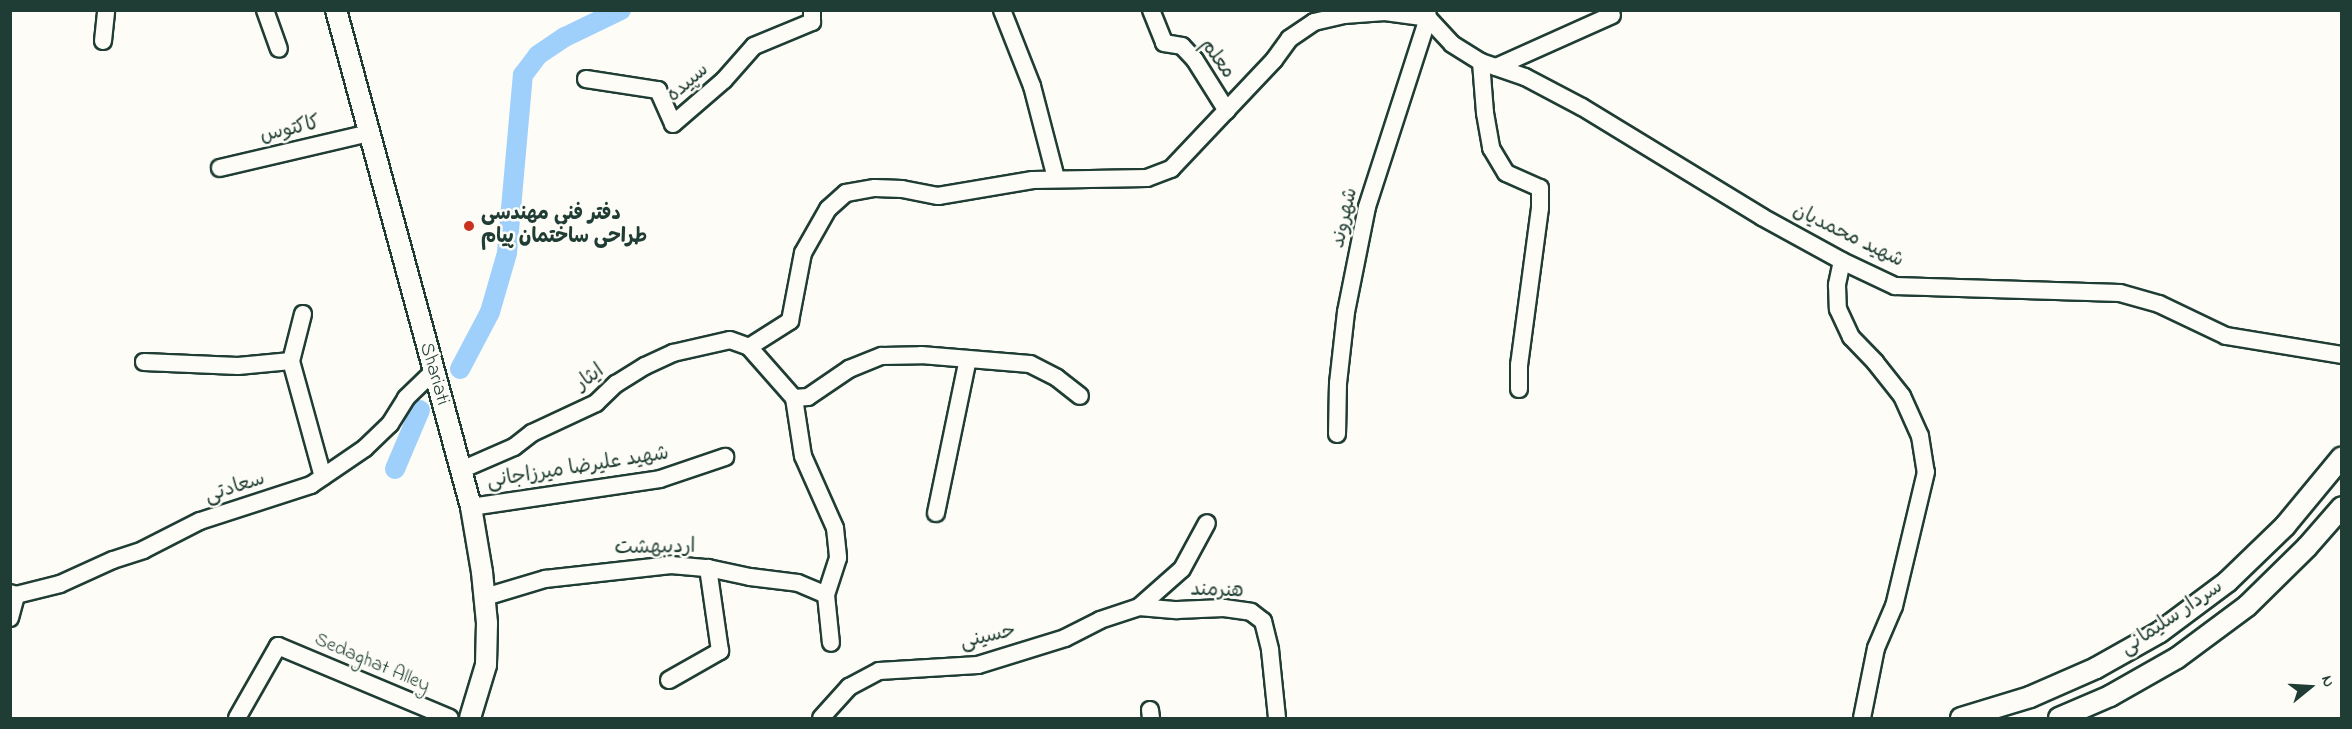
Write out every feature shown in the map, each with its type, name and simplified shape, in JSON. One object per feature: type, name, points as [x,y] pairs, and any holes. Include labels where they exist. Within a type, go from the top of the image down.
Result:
[{"type":"street","points":[[103,41],[106,10]]},
{"type":"street","points":[[265,10],[279,49]]},
{"type":"street","name":"Shariati","points":[[336,10],[344,32],[369,133],[471,507],[485,597],[486,665],[470,718]]},
{"type":"street","name":"Shariati","points":[[344,32],[347,10]]},
{"type":"street","name":"سپیده","points":[[586,79],[658,90],[673,124],[724,80],[754,46],[812,22],[813,10]]},
{"type":"street","points":[[1002,10],[1032,86],[1056,178]]},
{"type":"street","name":"معلم","points":[[1151,10],[1164,43],[1182,46],[1189,53],[1205,73],[1227,111]]},
{"type":"street","points":[[831,643],[826,595],[838,558],[835,528],[803,456],[794,398],[749,347],[790,321],[803,253],[828,210],[846,193],[884,188],[938,196],[1056,178],[1147,178],[1171,169],[1227,111],[1289,39],[1314,22],[1344,15],[1385,12],[1428,14]]},
{"type":"street","name":"شهید محمدیان","points":[[1428,14],[1452,44],[1488,64],[1525,77],[1582,107],[1762,217],[1842,261],[1894,285],[2120,293],[2159,304],[2226,336],[2342,355]]},
{"type":"street","name":"شهروند","points":[[1337,434],[1338,383],[1346,312],[1367,207],[1428,14]]},
{"type":"street","points":[[1520,389],[1519,365],[1540,208],[1540,188],[1506,172],[1491,148],[1485,113],[1488,64],[1612,15]]},
{"type":"street","name":"کاکتوس","points":[[220,168],[369,133]]},
{"type":"street","points":[[1842,261],[1837,285],[1838,309],[1851,337],[1902,396],[1920,436],[1926,472],[1894,606],[1876,648],[1862,718]]},
{"type":"street","points":[[303,314],[291,361],[323,477]]},
{"type":"street","name":"ایثار","points":[[461,470],[514,447],[532,432],[596,403],[616,384],[645,366],[673,353],[730,340],[749,347]]},
{"type":"street","points":[[794,398],[808,397],[849,369],[882,356],[921,355],[1030,364],[1057,378],[1080,396]]},
{"type":"street","points":[[936,513],[968,359]]},
{"type":"street","points":[[144,362],[238,366],[291,361]]},
{"type":"street","name":"سعادتی","points":[[10,618],[13,594],[60,584],[113,560],[143,550],[200,521],[311,485],[365,448],[390,424],[406,398],[433,372]]},
{"type":"street","name":"شهید علیرضا میرزاجانی","points":[[471,507],[660,479],[725,457]]},
{"type":"street","name":"سردار سلیمانی","points":[[1961,718],[2030,697],[2096,668],[2160,632],[2227,582],[2285,526],[2342,457]]},
{"type":"street","name":"سردار سلیمانی","points":[[2059,718],[2110,696],[2177,658],[2247,606],[2307,547],[2342,507]]},
{"type":"street","points":[[1139,607],[1182,568],[1207,523]]},
{"type":"street","name":"اردیبهشت","points":[[485,597],[544,579],[603,570],[671,565],[708,568],[750,577],[798,583],[826,595]]},
{"type":"street","points":[[669,680],[720,651],[708,568]]},
{"type":"street","name":"حسینی","points":[[829,716],[849,687],[879,671],[978,665],[1065,638],[1100,620],[1139,607]]},
{"type":"street","name":"هنرمند","points":[[1139,607],[1177,610],[1224,608],[1251,612],[1263,621],[1270,650],[1276,718]]},
{"type":"street","name":"Sedaghat Alley","points":[[237,718],[278,646],[450,718]]},
{"type":"waterway","points":[[460,369],[490,312],[507,253],[523,75],[538,55],[565,37],[621,10]]},
{"type":"waterway","points":[[395,469],[420,410]]},
{"type":"place","name":"دفتر فنی مهندسی طراحی ساختمان پیام","points":[[469,226]]}]
